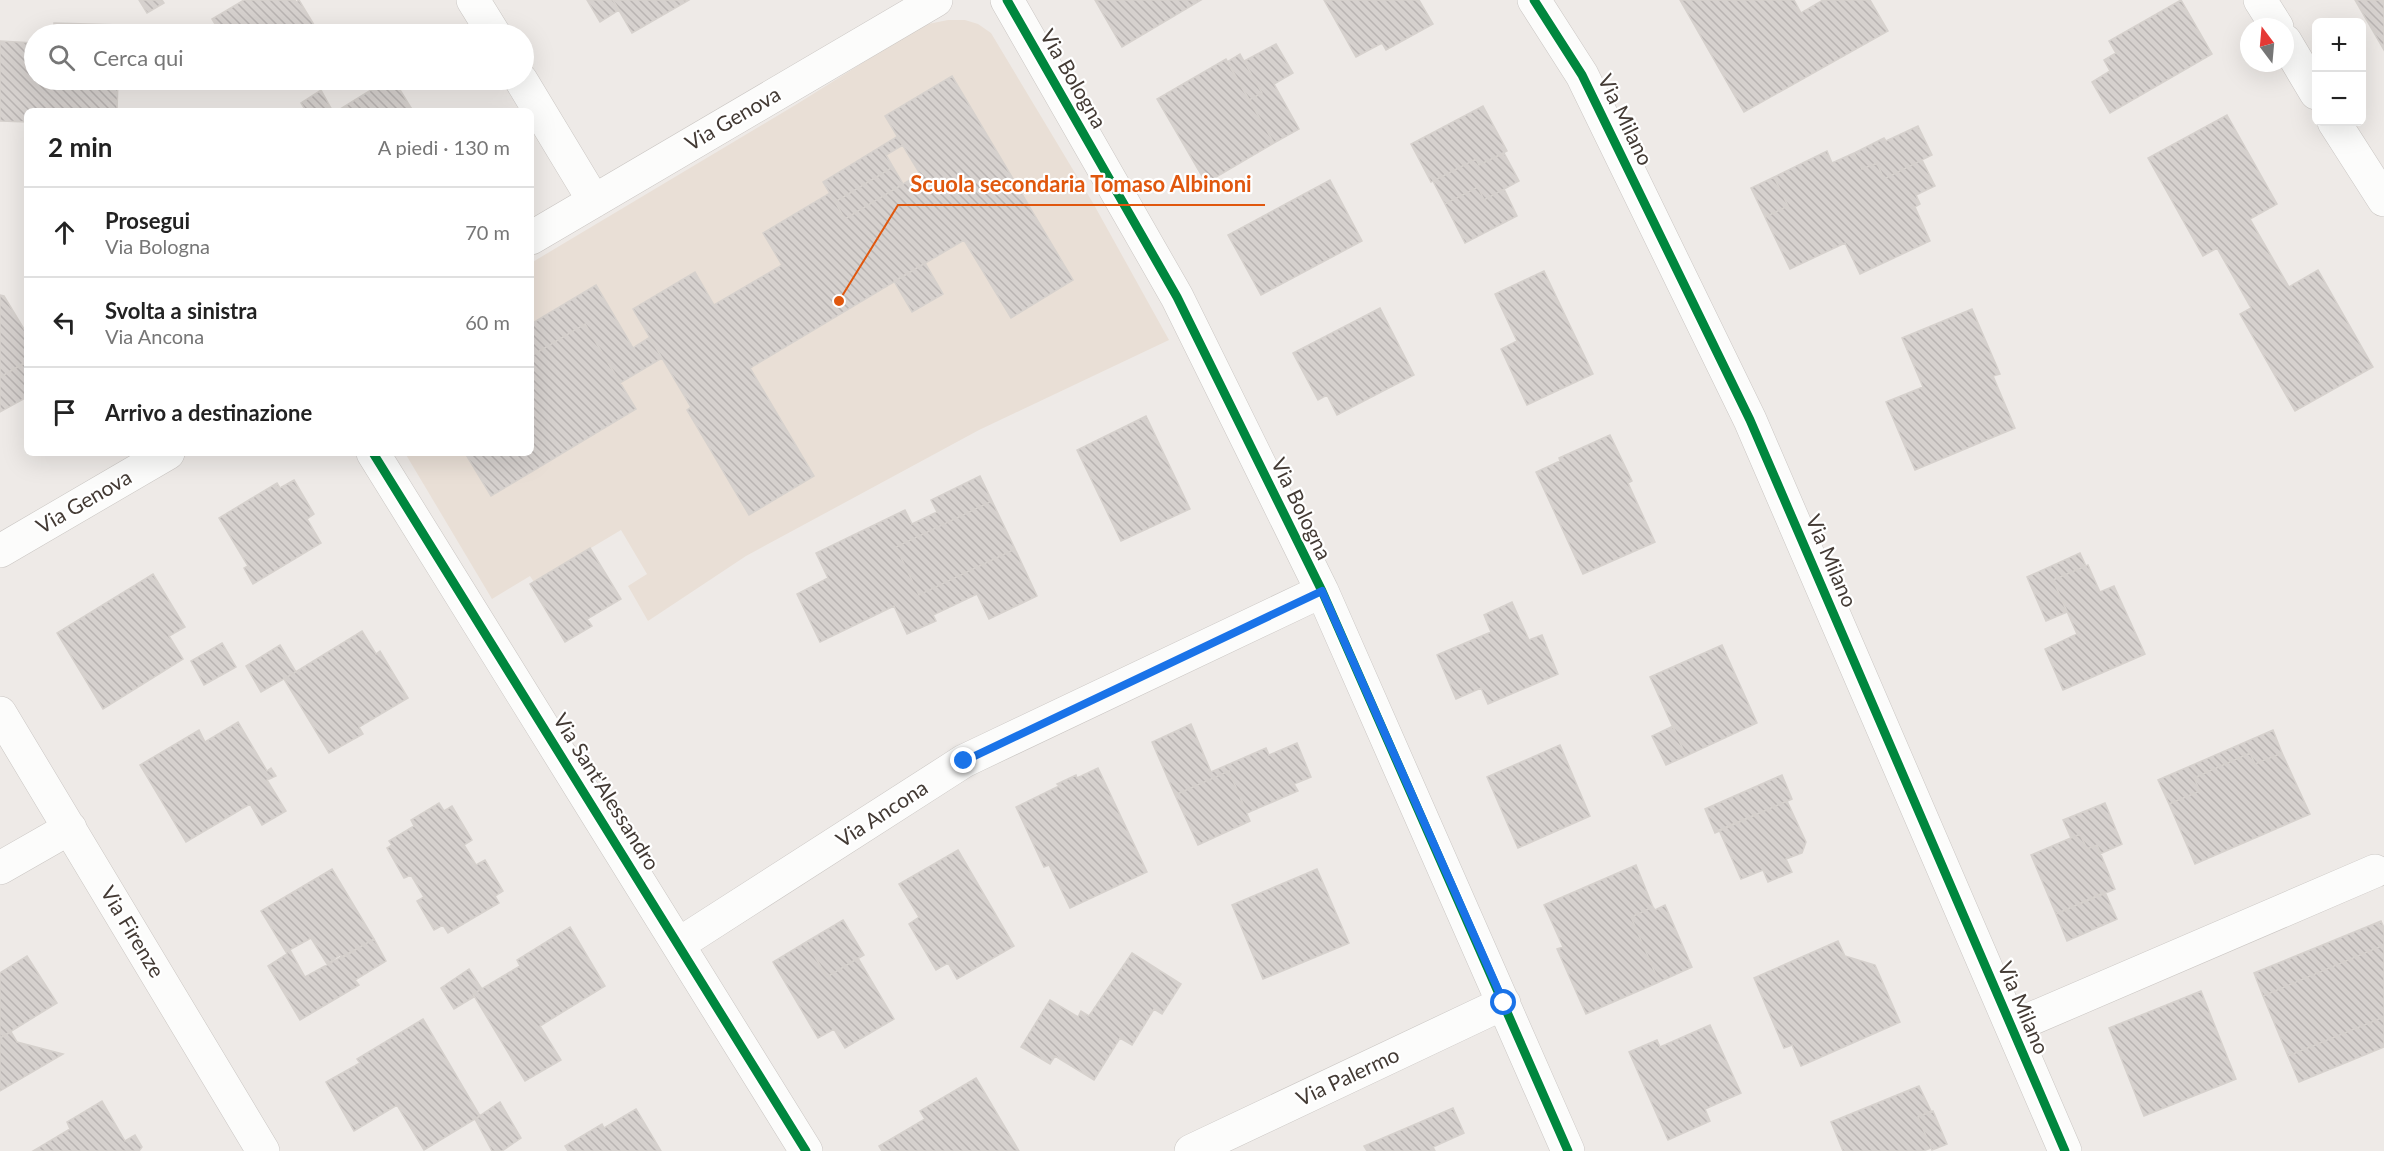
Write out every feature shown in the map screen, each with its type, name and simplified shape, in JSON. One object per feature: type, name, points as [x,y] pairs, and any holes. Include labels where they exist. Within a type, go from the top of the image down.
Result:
[{"type":"street","points":[[473,0],[488,24]]},
{"type":"street","name":"Via Genova","points":[[534,236],[936,0]]},
{"type":"street","name":"Via Bologna","points":[[1007,0],[1177,297],[1322,591],[1568,1151]]},
{"type":"street","name":"Via Milano","points":[[1534,0],[1582,75],[1750,420],[2065,1151]]},
{"type":"street","points":[[2260,0],[2271,18]]},
{"type":"street","points":[[2294,56],[2312,86]]},
{"type":"street","points":[[527,90],[594,201]]},
{"type":"street","points":[[2337,126],[2384,200]]},
{"type":"street","name":"Via Genova","points":[[0,551],[163,456]]},
{"type":"street","name":"Via Sant'Alessandro","points":[[376,456],[806,1151]]},
{"type":"street","name":"Via Ancona","points":[[678,944],[964,761],[1322,591]]},
{"type":"street","name":"Via Firenze","points":[[0,713],[263,1151]]},
{"type":"street","points":[[0,868],[70,828]]},
{"type":"street","name":"Via Milano","points":[[2012,1027],[2375,871]]},
{"type":"street","name":"Via Palermo","points":[[1191,1151],[1504,1003]]},
{"type":"shaded area","points":[[948,20],[965,20],[978,24],[991,33],[1093,203],[1169,340],[979,430],[746,556],[648,621],[628,586],[647,574],[621,530],[534,582],[530,576],[492,599],[407,456],[534,456],[534,261],[797,104],[923,25]]},
{"type":"building","points":[[139,0],[162,0],[164,3],[147,13]]},
{"type":"building","points":[[244,0],[295,0],[296,2],[299,0],[314,24],[215,24],[212,19]]},
{"type":"building","points":[[587,0],[613,0],[619,10],[600,22]]},
{"type":"building","points":[[613,0],[689,0],[632,33]]},
{"type":"building","points":[[1095,0],[1201,0],[1122,47]]},
{"type":"building","points":[[1324,0],[1419,0],[1433,24],[1386,50],[1382,43],[1356,57]]},
{"type":"building","points":[[1680,0],[1794,0],[1801,13],[1823,0],[1870,0],[1888,31],[1744,112]]},
{"type":"building","points":[[2181,0],[2212,54],[2110,113],[2092,82],[2110,71],[2104,60],[2116,53],[2109,41]]},
{"type":"building","points":[[2355,0],[2384,0],[2384,50],[2366,18]]},
{"type":"building","points":[[0,41],[24,42],[24,90],[118,90],[117,108],[24,108],[24,122],[0,121]]},
{"type":"building","points":[[1276,44],[1293,73],[1274,84],[1299,129],[1274,143],[1249,100],[1262,93],[1244,61]]},
{"type":"building","points":[[1240,54],[1262,93],[1249,100],[1227,62]]},
{"type":"building","points":[[1226,59],[1274,143],[1206,183],[1157,99]]},
{"type":"building","points":[[952,76],[1073,280],[1011,318],[964,240],[750,368],[814,476],[749,515],[687,410],[691,407],[633,309],[695,272],[714,305],[782,265],[763,233],[830,193],[845,219],[920,174],[885,116]]},
{"type":"building","points":[[321,90],[331,108],[304,108],[301,103]]},
{"type":"building","points":[[371,90],[400,90],[411,108],[342,108]]},
{"type":"building","points":[[1483,106],[1507,151],[1479,165],[1476,159],[1431,182],[1411,144]]},
{"type":"building","points":[[2227,115],[2277,204],[2250,219],[2289,287],[2318,270],[2373,367],[2295,411],[2240,314],[2251,308],[2217,248],[2203,256],[2148,158]]},
{"type":"building","points":[[1918,126],[1932,155],[1884,179],[1877,163],[1862,169],[1854,153],[1884,138],[1886,141]]},
{"type":"building","points":[[898,136],[903,145],[886,155],[893,167],[835,202],[823,182]]},
{"type":"building","points":[[1827,151],[1832,163],[1854,153],[1862,169],[1877,163],[1884,179],[1922,160],[1935,186],[1916,195],[1920,204],[1915,207],[1930,241],[1860,274],[1845,243],[1790,269],[1765,217],[1788,206],[1774,177]]},
{"type":"building","points":[[1504,153],[1519,181],[1484,200],[1478,187],[1445,204],[1433,181],[1476,159],[1479,165]]},
{"type":"building","points":[[893,167],[903,184],[845,219],[835,202]]},
{"type":"building","points":[[1774,177],[1788,206],[1765,217],[1751,188]]},
{"type":"building","points":[[1330,180],[1362,241],[1261,295],[1228,235]]},
{"type":"building","points":[[1478,187],[1484,200],[1504,189],[1517,216],[1465,243],[1445,204]]},
{"type":"building","points":[[925,263],[943,294],[912,312],[894,281]]},
{"type":"building","points":[[1544,271],[1593,374],[1527,405],[1501,349],[1517,341],[1495,294]]},
{"type":"building","points":[[596,285],[633,348],[650,337],[662,358],[620,383],[585,324],[534,354],[534,322]]},
{"type":"building","points":[[0,295],[4,296],[24,329],[24,363],[0,377]]},
{"type":"building","points":[[1380,308],[1414,375],[1337,415],[1327,395],[1318,400],[1293,353]]},
{"type":"building","points":[[1972,309],[2000,374],[1993,376],[2015,428],[1915,470],[1886,402],[1923,387],[1902,338]]},
{"type":"building","points":[[585,324],[636,409],[491,496],[467,456],[534,456],[534,354]]},
{"type":"building","points":[[24,364],[24,399],[0,412],[0,377]]},
{"type":"building","points":[[1146,416],[1190,509],[1121,541],[1077,450]]},
{"type":"building","points":[[1610,435],[1632,481],[1628,483],[1655,542],[1583,574],[1536,472],[1560,461],[1559,458]]},
{"type":"building","points":[[980,476],[992,501],[896,547],[919,595],[1015,549],[1037,596],[989,619],[977,594],[933,615],[936,621],[907,634],[894,606],[820,642],[797,594],[828,578],[816,553],[905,510],[912,524],[937,512],[931,500]]},
{"type":"building","points":[[294,480],[314,514],[307,519],[321,543],[253,584],[244,568],[248,566],[219,518],[277,483],[280,488]]},
{"type":"building","points":[[992,501],[1015,549],[919,595],[896,547]]},
{"type":"building","points":[[590,548],[621,599],[587,619],[592,626],[565,642],[530,584]]},
{"type":"building","points":[[2080,553],[2086,566],[2053,580],[2067,612],[2046,621],[2027,577]]},
{"type":"building","points":[[2088,565],[2100,592],[2114,586],[2145,654],[2063,690],[2045,649],[2077,634],[2053,580]]},
{"type":"building","points":[[153,574],[185,627],[169,636],[183,659],[103,709],[57,633]]},
{"type":"building","points":[[1512,602],[1529,640],[1542,635],[1558,674],[1488,704],[1481,688],[1456,699],[1437,655],[1491,632],[1484,615]]},
{"type":"building","points":[[362,631],[376,654],[380,651],[408,698],[359,727],[363,734],[329,753],[284,679]]},
{"type":"building","points":[[222,643],[236,667],[204,685],[191,661]]},
{"type":"building","points":[[280,645],[296,672],[261,692],[246,666]]},
{"type":"building","points":[[1722,645],[1757,723],[1686,756],[1650,677]]},
{"type":"building","points":[[238,722],[267,771],[271,768],[276,776],[267,780],[286,811],[262,825],[250,804],[186,842],[140,765],[199,730],[205,742]]},
{"type":"building","points":[[1191,724],[1211,772],[1266,748],[1269,755],[1297,743],[1311,777],[1294,784],[1298,791],[1247,813],[1229,771],[1175,795],[1152,742]]},
{"type":"building","points":[[1673,726],[1686,756],[1666,765],[1652,736]]},
{"type":"building","points":[[2273,730],[2282,753],[2255,764],[2250,753],[2194,778],[2200,791],[2169,804],[2158,780]]},
{"type":"building","points":[[1560,745],[1590,816],[1518,848],[1487,777]]},
{"type":"building","points":[[2250,753],[2255,764],[2282,753],[2310,814],[2195,864],[2169,804],[2200,791],[2194,778]]},
{"type":"building","points":[[1098,768],[1147,872],[1070,908],[1049,865],[1044,867],[1016,807],[1059,786],[1057,784]]},
{"type":"building","points":[[1229,771],[1250,821],[1198,845],[1175,795]]},
{"type":"building","points":[[1782,775],[1792,799],[1715,833],[1705,809]]},
{"type":"building","points":[[1787,801],[1806,842],[1802,853],[1786,859],[1792,872],[1768,882],[1763,870],[1741,879],[1719,830]]},
{"type":"building","points":[[439,803],[444,811],[452,806],[472,840],[464,845],[476,865],[485,860],[503,891],[495,896],[499,903],[448,933],[443,925],[434,930],[417,901],[424,897],[411,875],[404,878],[387,848],[392,845],[389,841],[414,826],[411,820]]},
{"type":"building","points":[[2105,803],[2122,844],[2100,854],[2097,845],[2087,849],[2080,834],[2071,838],[2063,820]]},
{"type":"building","points":[[2080,834],[2087,849],[2097,845],[2115,889],[2056,914],[2031,855]]},
{"type":"building","points":[[958,850],[1014,946],[957,979],[948,963],[936,970],[909,924],[919,917],[899,884]]},
{"type":"building","points":[[1636,865],[1653,907],[1631,917],[1659,982],[1586,1014],[1557,949],[1563,947],[1544,905]]},
{"type":"building","points":[[332,869],[374,939],[342,958],[340,955],[327,964],[311,938],[286,952],[261,911]]},
{"type":"building","points":[[1317,869],[1349,943],[1263,979],[1232,905]]},
{"type":"building","points":[[2105,892],[2117,919],[2067,941],[2056,914]]},
{"type":"building","points":[[1665,905],[1692,967],[1659,982],[1631,917],[1653,907],[1655,910]]},
{"type":"building","points":[[843,920],[864,955],[827,977],[806,942]]},
{"type":"building","points":[[2381,921],[2384,928],[2384,945],[2263,996],[2254,973]]},
{"type":"building","points":[[570,927],[605,986],[540,1026],[561,1060],[525,1081],[473,994],[520,966],[517,960]]},
{"type":"building","points":[[374,939],[386,961],[355,980],[359,985],[300,1020],[268,966],[290,950],[305,977]]},
{"type":"building","points":[[1838,941],[1845,956],[1875,965],[1900,1022],[1801,1066],[1792,1045],[1784,1048],[1754,978]]},
{"type":"building","points":[[806,942],[827,977],[858,958],[894,1019],[845,1048],[834,1029],[818,1038],[773,962]]},
{"type":"building","points":[[2384,945],[2384,1017],[2288,1056],[2263,996]]},
{"type":"building","points":[[1132,953],[1181,984],[1162,1014],[1154,1009],[1132,1045],[1120,1038],[1094,1080],[1055,1056],[1050,1064],[1021,1047],[1050,1000],[1078,1017],[1081,1011],[1089,1016]]},
{"type":"building","points":[[27,956],[57,1003],[0,1038],[0,973]]},
{"type":"building","points":[[469,969],[482,989],[473,994],[474,997],[454,1009],[441,988]]},
{"type":"building","points":[[2201,991],[2236,1079],[2144,1116],[2109,1028]]},
{"type":"building","points":[[2384,1017],[2384,1047],[2299,1082],[2288,1056]]},
{"type":"building","points":[[423,1019],[480,1116],[424,1150],[397,1105],[354,1131],[326,1082],[360,1063],[357,1059]]},
{"type":"building","points":[[1710,1025],[1741,1093],[1705,1109],[1710,1121],[1668,1140],[1629,1052],[1657,1040],[1660,1047]]},
{"type":"building","points":[[11,1032],[17,1042],[63,1054],[0,1091],[0,1038]]},
{"type":"building","points":[[976,1078],[1019,1151],[882,1151],[879,1146],[925,1119],[920,1111]]},
{"type":"building","points":[[1919,1086],[1931,1111],[1918,1117],[1931,1148],[1923,1151],[1843,1151],[1831,1122]]},
{"type":"building","points":[[102,1101],[125,1141],[135,1135],[142,1147],[139,1151],[33,1151],[70,1129],[67,1122]]},
{"type":"building","points":[[500,1102],[521,1138],[502,1151],[492,1151],[475,1119]]},
{"type":"building","points":[[1453,1108],[1464,1133],[1433,1147],[1435,1151],[1367,1151],[1364,1146]]},
{"type":"building","points":[[636,1109],[661,1151],[568,1151],[565,1146],[602,1124],[604,1128]]},
{"type":"building","points":[[1933,1111],[1947,1144],[1932,1150],[1918,1117]]},
{"type":"cycle path","points":[[1007,0],[1177,297],[1322,591],[1568,1151]]},
{"type":"cycle path","points":[[1534,0],[1582,75],[1750,420],[2065,1151]]},
{"type":"cycle path","points":[[375,456],[806,1151]]},
{"type":"place","name":"Scuola secondaria Tomaso Albinoni","points":[[839,301]]},
{"type":"route","points":[[964,761],[1322,591],[1504,1003]]}]
